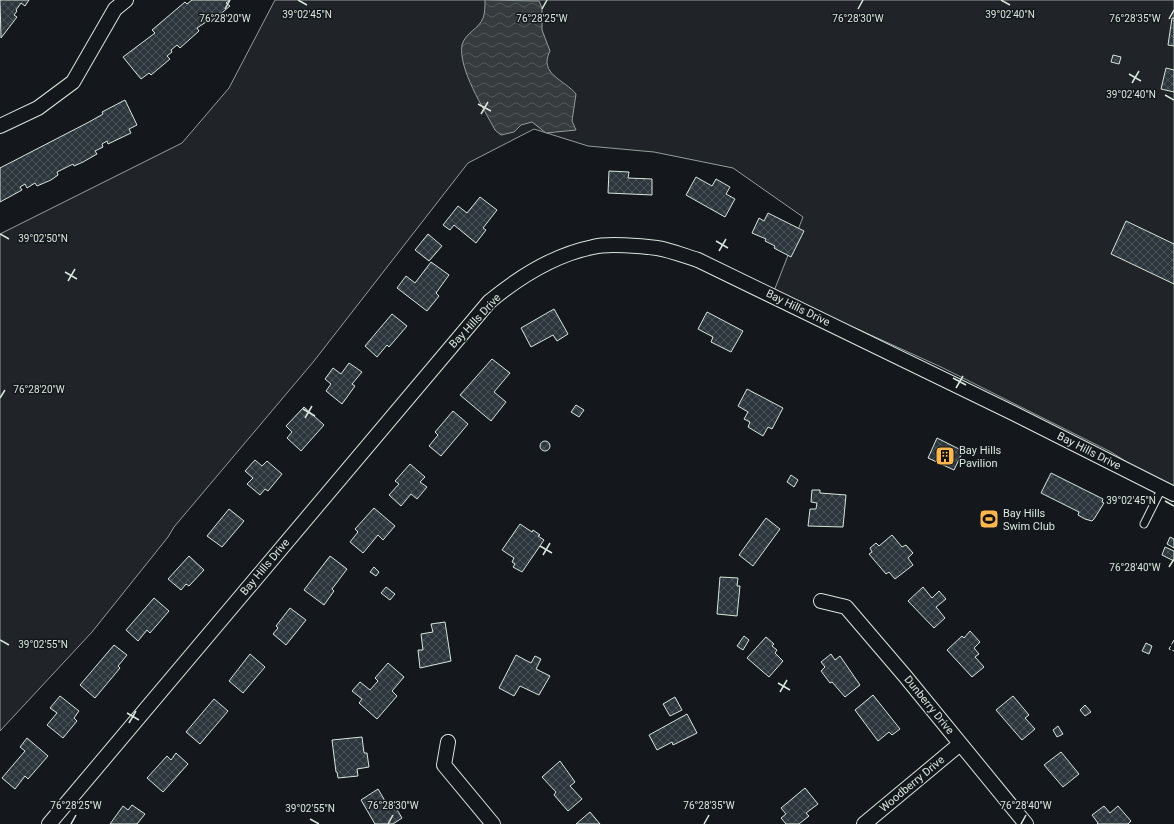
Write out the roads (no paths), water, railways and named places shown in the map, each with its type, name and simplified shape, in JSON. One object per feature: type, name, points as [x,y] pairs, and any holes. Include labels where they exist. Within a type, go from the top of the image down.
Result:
[{"type":"street","points":[[0,126],[38,108],[73,82],[115,9],[126,0]]},
{"type":"street","name":"Bay Hills Drive","points":[[49,824],[489,302],[514,281],[543,265],[569,254],[594,246],[658,248],[698,260],[1006,410],[1168,491]]},
{"type":"street","name":"Dunberry Drive","points":[[821,601],[846,608],[905,676],[1026,824]]},
{"type":"street","points":[[448,742],[444,765],[493,824]]},
{"type":"street","name":"Woodberry Drive","points":[[864,824],[960,744]]},
{"type":"lane","points":[[1144,524],[1168,491]]},
{"type":"water","points":[[485,0],[539,1],[542,8],[542,30],[550,51],[547,59],[547,65],[554,76],[576,94],[572,121],[576,130],[546,133],[532,122],[521,125],[514,132],[501,135],[495,130],[473,89],[462,55],[462,45],[466,37],[483,18],[485,12]]},
{"type":"place","name":"Bay Hills Pavilion","points":[[945,456]]},
{"type":"place","name":"Bay Hills Swim Club","points":[[989,519]]}]
